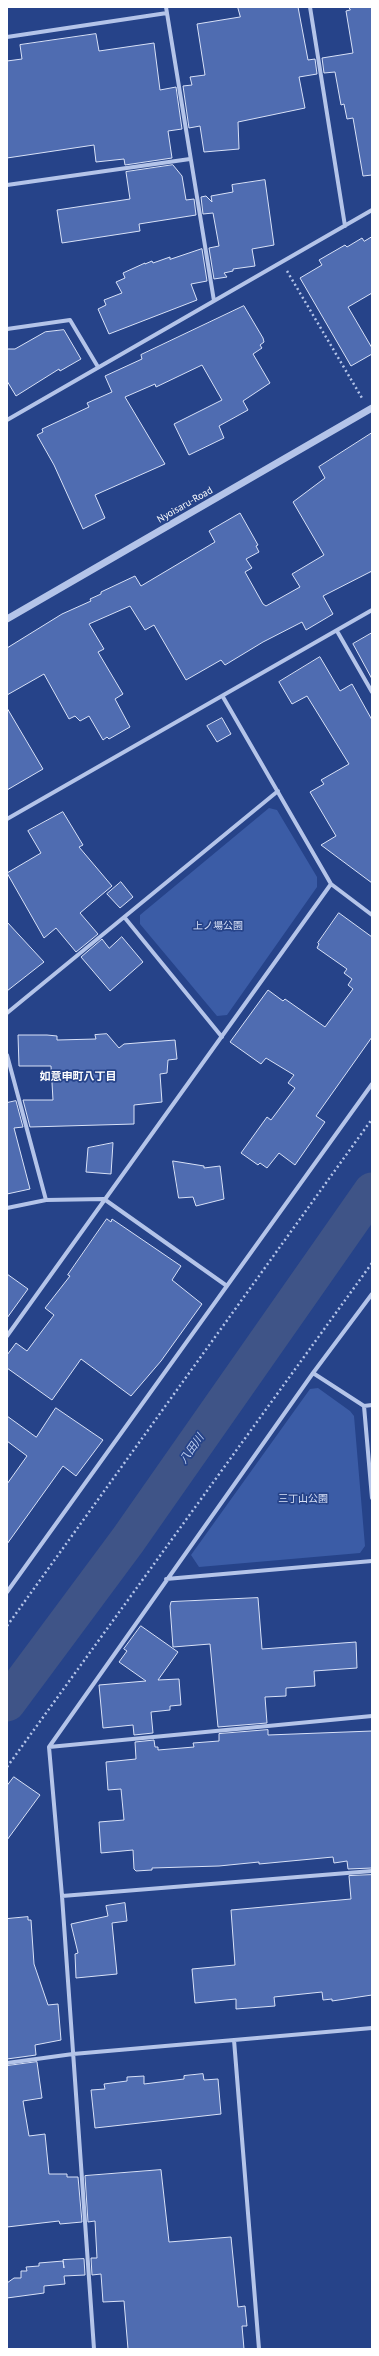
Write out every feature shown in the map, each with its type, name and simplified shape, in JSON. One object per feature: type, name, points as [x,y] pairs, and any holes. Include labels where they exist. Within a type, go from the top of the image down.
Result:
[{"type":"street","points":[[166,7],[214,301]]},
{"type":"street","points":[[310,7],[345,226]]},
{"type":"street","points":[[7,36],[166,13]]},
{"type":"street","points":[[7,186],[190,159]]},
{"type":"street","points":[[7,420],[372,210]]},
{"type":"street","points":[[7,329],[70,320],[98,367]]},
{"type":"street","name":"Nyoisaru-Road","points":[[7,619],[371,410]]},
{"type":"street","points":[[7,819],[223,697],[372,610]]},
{"type":"street","points":[[337,631],[372,692]]},
{"type":"street","points":[[223,697],[331,884],[372,915]]},
{"type":"street","points":[[7,1013],[125,918],[278,791]]},
{"type":"street","points":[[7,1336],[331,884]]},
{"type":"street","points":[[125,918],[222,1037]]},
{"type":"street","points":[[7,1056],[46,1200]]},
{"type":"street","points":[[7,1592],[372,1084]]},
{"type":"street","points":[[7,1208],[46,1200],[104,1199],[227,1286]]},
{"type":"street","points":[[94,2349],[62,1896],[49,1747],[166,1579],[313,1373],[372,1294]]},
{"type":"street","points":[[313,1373],[364,1406],[372,1405]]},
{"type":"street","points":[[364,1406],[372,1498]]},
{"type":"street","points":[[166,1579],[372,1561]]},
{"type":"street","points":[[49,1747],[372,1716]]},
{"type":"street","points":[[62,1896],[372,1871]]},
{"type":"street","points":[[7,2063],[73,2054],[372,2028]]},
{"type":"street","points":[[234,2040],[259,2349]]},
{"type":"path","points":[[282,262],[371,410]]},
{"type":"path","points":[[7,1626],[372,1119]]},
{"type":"path","points":[[7,1767],[372,1263]]},
{"type":"green space","name":"上ノ場公園","points":[[269,808],[277,810],[317,877],[317,887],[227,1015],[217,1016],[140,924],[140,915]]},
{"type":"green space","name":"三丁山公園","points":[[318,1388],[350,1411],[354,1416],[365,1546],[360,1553],[199,1567],[191,1555],[310,1389]]},
{"type":"building","points":[[238,7],[298,7],[308,60],[315,59],[317,74],[299,77],[305,108],[238,122],[239,149],[204,152],[200,126],[189,128],[183,86],[192,85],[190,77],[205,75],[197,24],[240,17]]},
{"type":"building","points":[[349,7],[372,7],[372,175],[363,176],[353,118],[347,119],[344,104],[341,105],[335,72],[324,73],[322,58],[353,53],[346,11],[350,10]]},
{"type":"building","points":[[96,34],[99,51],[154,43],[160,90],[176,87],[182,129],[168,131],[172,158],[125,165],[124,159],[96,162],[94,145],[7,158],[7,61],[22,59],[20,45]]},
{"type":"building","points":[[173,165],[182,176],[186,200],[194,199],[196,215],[139,224],[140,231],[62,243],[57,210],[130,199],[126,172]]},
{"type":"building","points":[[265,180],[274,245],[252,249],[255,266],[233,269],[233,271],[224,273],[227,277],[214,279],[209,248],[219,246],[213,213],[203,214],[201,197],[206,196],[212,202],[211,196],[233,192],[232,185]]},
{"type":"building","points":[[372,237],[372,293],[348,307],[372,348],[372,354],[351,366],[300,278],[322,265],[319,260],[345,245],[347,247],[362,238],[364,241]]},
{"type":"building","points":[[202,249],[207,281],[191,284],[197,300],[109,334],[98,309],[106,305],[104,300],[122,293],[116,282],[125,278],[123,273],[145,263],[152,261],[153,263],[170,257],[170,259]]},
{"type":"building","points":[[244,306],[263,338],[264,342],[260,345],[262,348],[253,354],[270,383],[243,401],[248,410],[219,426],[224,438],[189,455],[174,424],[222,400],[202,365],[156,387],[155,384],[125,397],[165,464],[95,495],[105,518],[83,529],[54,465],[37,435],[43,432],[42,429],[89,407],[87,403],[112,392],[105,376],[142,359],[141,355]]},
{"type":"building","points":[[64,330],[81,359],[60,371],[59,369],[16,396],[7,381],[7,349],[15,349],[45,332]]},
{"type":"building","points":[[372,433],[372,571],[323,596],[333,614],[306,630],[302,622],[263,642],[225,665],[221,660],[186,680],[154,625],[145,630],[130,606],[89,624],[104,649],[98,652],[123,694],[115,699],[130,727],[109,739],[107,737],[103,740],[89,716],[80,721],[75,716],[69,719],[44,674],[7,695],[7,648],[62,614],[91,601],[90,599],[101,594],[101,592],[135,576],[141,586],[215,542],[209,531],[240,513],[258,545],[256,546],[259,552],[246,559],[252,568],[245,572],[263,604],[266,606],[300,587],[292,574],[324,555],[293,502],[325,478],[319,467]]},
{"type":"building","points":[[372,633],[372,679],[353,644]]},
{"type":"building","points":[[320,657],[340,691],[352,684],[372,720],[372,883],[321,845],[336,836],[310,792],[324,784],[321,780],[349,764],[307,696],[292,704],[279,682]]},
{"type":"building","points":[[7,708],[43,769],[7,790]]},
{"type":"building","points":[[222,718],[231,734],[217,742],[207,726]]},
{"type":"building","points":[[63,812],[83,845],[79,847],[112,886],[80,913],[98,934],[76,952],[56,928],[44,938],[7,873],[41,853],[28,831]]},
{"type":"building","points":[[121,882],[133,897],[120,908],[107,894]]},
{"type":"building","points":[[339,913],[372,937],[372,1037],[316,1116],[325,1122],[295,1165],[279,1153],[267,1168],[260,1163],[258,1165],[241,1153],[267,1117],[271,1120],[295,1088],[288,1083],[294,1075],[266,1058],[261,1064],[230,1042],[268,990],[283,1001],[285,999],[325,1027],[353,989],[348,985],[352,979],[344,973],[347,969],[317,948],[318,943]]},
{"type":"building","points":[[7,922],[44,962],[7,991]]},
{"type":"building","points":[[122,937],[143,962],[110,991],[81,957],[102,939],[109,948]]},
{"type":"building","points":[[107,1034],[119,1048],[124,1044],[175,1040],[177,1059],[168,1060],[167,1073],[160,1074],[162,1102],[134,1105],[134,1124],[30,1127],[23,1100],[53,1100],[51,1066],[19,1066],[18,1035],[57,1036],[57,1040],[96,1039],[95,1035]]},
{"type":"building","points":[[16,1101],[23,1127],[14,1128],[30,1189],[7,1194],[7,1103]]},
{"type":"building","points":[[113,1143],[111,1174],[86,1172],[88,1148]]},
{"type":"building","points":[[173,1161],[204,1166],[204,1168],[220,1166],[224,1199],[196,1206],[193,1197],[179,1198]]},
{"type":"building","points":[[107,1219],[111,1222],[112,1219],[181,1266],[172,1280],[202,1304],[161,1361],[131,1396],[81,1359],[52,1400],[7,1368],[7,1355],[16,1343],[27,1351],[54,1315],[45,1308],[70,1276],[68,1275]]},
{"type":"building","points":[[7,1274],[28,1289],[7,1318]]},
{"type":"building","points":[[56,1408],[103,1440],[76,1476],[63,1466],[7,1544],[7,1484],[27,1456],[7,1441],[7,1416],[36,1437]]},
{"type":"building","points":[[258,1598],[262,1649],[356,1642],[357,1668],[314,1671],[315,1686],[286,1688],[286,1696],[265,1697],[267,1723],[218,1727],[210,1644],[173,1647],[171,1602]]},
{"type":"building","points":[[141,1626],[178,1652],[158,1680],[179,1679],[181,1705],[170,1706],[170,1710],[151,1712],[153,1733],[134,1735],[133,1725],[103,1728],[99,1685],[146,1681],[119,1662],[127,1651],[124,1649]]},
{"type":"building","points":[[268,1730],[268,1735],[372,1731],[372,1868],[348,1869],[347,1861],[334,1863],[333,1857],[259,1864],[259,1862],[219,1866],[152,1868],[152,1870],[136,1871],[134,1869],[133,1850],[101,1853],[99,1822],[124,1820],[121,1789],[108,1790],[106,1762],[136,1759],[135,1742],[154,1740],[155,1747],[158,1747],[158,1750],[194,1747],[193,1743],[219,1741],[219,1734]]},
{"type":"building","points":[[14,1777],[40,1795],[7,1840],[7,1786]]},
{"type":"building","points":[[372,1875],[372,1995],[332,2001],[332,1999],[323,2000],[322,1992],[274,1997],[275,2006],[236,2009],[236,1999],[195,2003],[192,1969],[235,1965],[231,1910],[351,1899],[349,1876]]},
{"type":"building","points":[[125,1903],[127,1921],[112,1923],[117,1974],[76,1978],[75,1954],[78,1953],[71,1924],[108,1916],[106,1906]]},
{"type":"building","points":[[28,1917],[28,1920],[31,1920],[34,1964],[48,2005],[58,2004],[61,2040],[35,2045],[36,2055],[7,2059],[7,1919]]},
{"type":"building","points":[[37,2062],[42,2098],[23,2101],[29,2136],[45,2134],[49,2174],[67,2174],[67,2177],[78,2177],[82,2222],[60,2224],[59,2221],[7,2227],[7,2066]]},
{"type":"building","points":[[203,2074],[204,2080],[218,2079],[221,2114],[95,2128],[91,2090],[105,2089],[104,2084],[127,2081],[127,2077],[144,2076],[144,2084],[184,2079],[184,2076]]},
{"type":"building","points":[[161,2170],[169,2242],[231,2237],[238,2307],[245,2306],[247,2326],[242,2326],[244,2349],[128,2349],[124,2301],[103,2302],[101,2274],[92,2275],[91,2258],[97,2258],[95,2221],[88,2222],[85,2176]]},
{"type":"building","points":[[84,2259],[85,2275],[64,2276],[65,2284],[44,2286],[44,2293],[7,2298],[7,2283],[14,2278],[21,2278],[21,2271],[27,2271],[26,2267],[39,2266],[39,2263],[63,2261],[64,2268],[63,2260]]},
{"type":"waterway","name":"八田川","points":[[7,1703],[128,1540],[372,1191]]},
{"type":"district","name":"如意申町八丁目","points":[[78,1077]]}]
